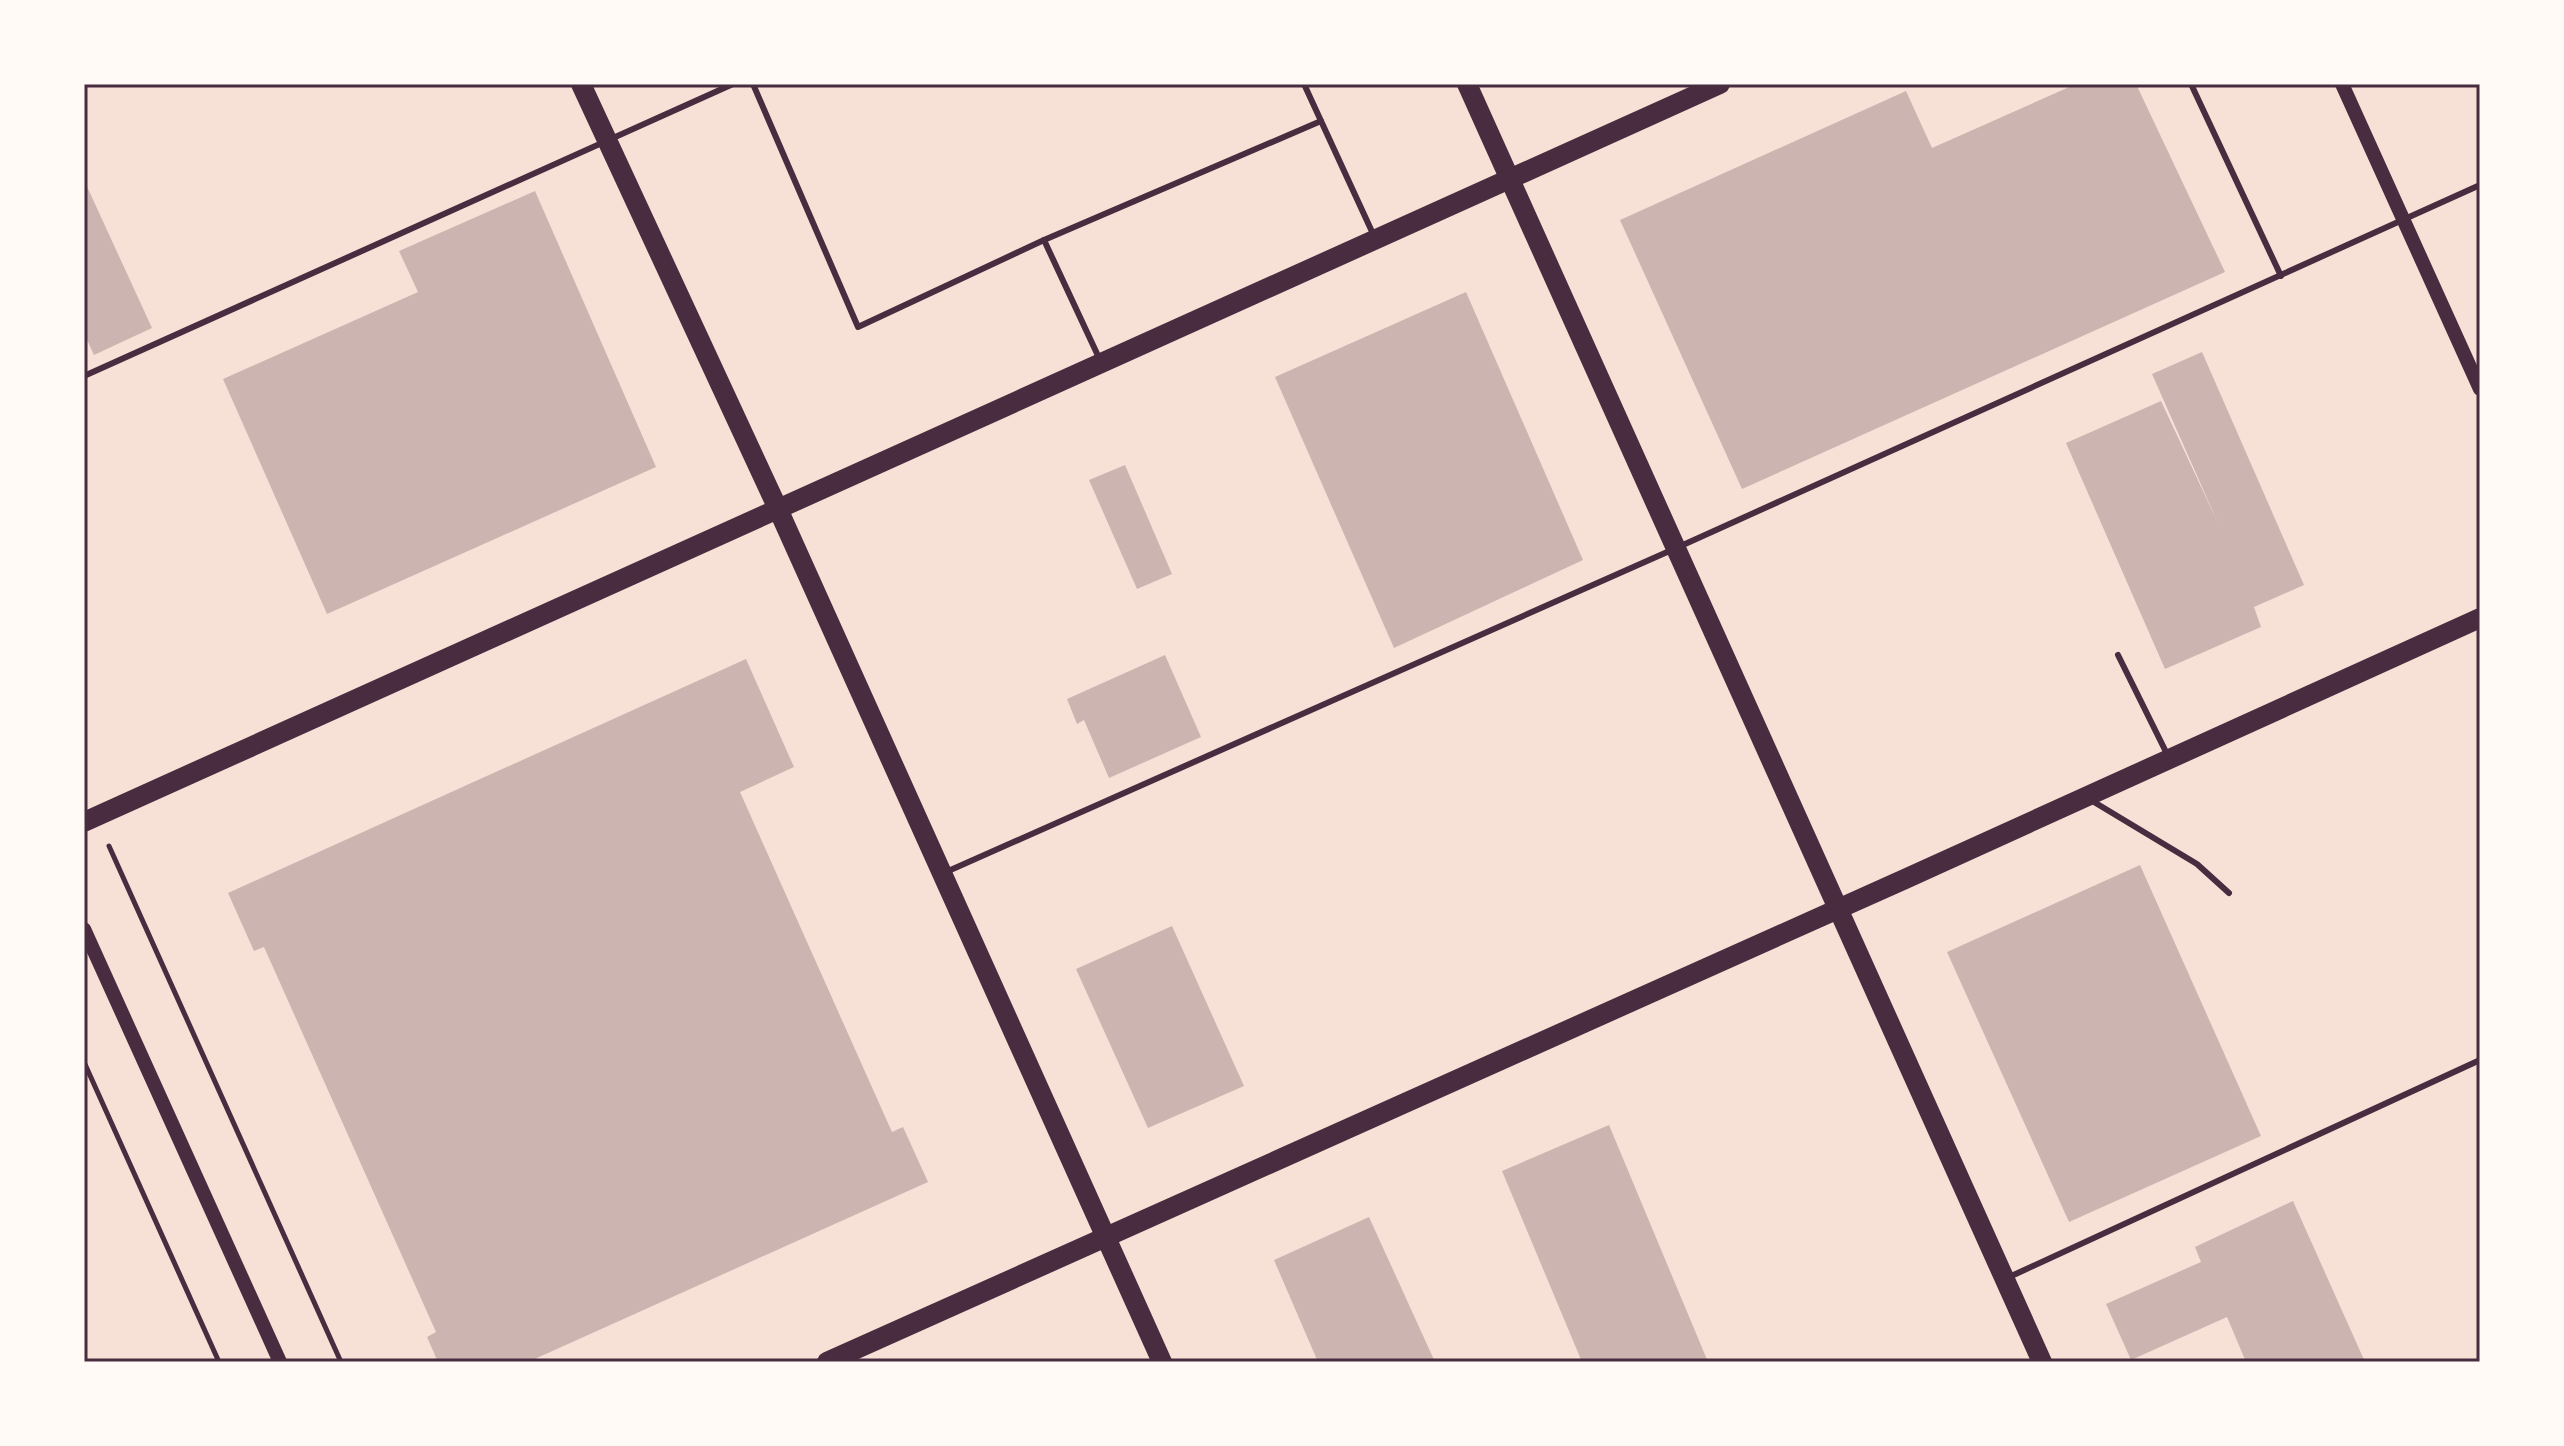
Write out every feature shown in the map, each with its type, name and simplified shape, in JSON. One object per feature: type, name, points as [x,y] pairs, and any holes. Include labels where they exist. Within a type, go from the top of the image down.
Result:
[{"type":"main road","points":[[581,84],[778,509],[1162,1362]]},
{"type":"main road","points":[[1467,84],[2042,1362]]},
{"type":"main road","points":[[90,819],[1720,84]]},
{"type":"main road","points":[[827,1362],[2480,618]]},
{"type":"street","points":[[2342,84],[2480,389]]},
{"type":"street","points":[[84,929],[280,1362]]},
{"type":"lane","points":[[84,376],[733,84]]},
{"type":"lane","points":[[753,84],[858,327],[1044,240],[1321,121]]},
{"type":"lane","points":[[1304,84],[1375,239]]},
{"type":"lane","points":[[2191,84],[2281,276]]},
{"type":"lane","points":[[942,873],[1674,549],[2480,185]]},
{"type":"lane","points":[[1044,240],[1102,363]]},
{"type":"lane","points":[[2118,655],[2169,759]]},
{"type":"lane","points":[[2086,797],[2197,864],[2229,893]]},
{"type":"lane","points":[[2004,1279],[2480,1060]]},
{"type":"path","points":[[90,819],[341,1362]]},
{"type":"path","points":[[84,1062],[219,1362]]},
{"type":"building","points":[[2076,84],[2136,84],[2225,272],[1742,489],[1620,220],[1906,91],[1932,148]]},
{"type":"building","points":[[84,180],[152,328],[94,355],[84,333]]},
{"type":"building","points":[[535,191],[656,467],[327,614],[223,379],[418,292],[399,251]]},
{"type":"building","points":[[1466,292],[1583,560],[1394,648],[1275,377]]},
{"type":"building","points":[[2202,352],[2304,585],[2254,607],[2261,627],[2165,669],[2066,443],[2161,401],[2218,523],[2152,374]]},
{"type":"building","points":[[1125,465],[1172,574],[1137,589],[1089,480]]},
{"type":"building","points":[[1165,655],[1201,737],[1109,778],[1084,720],[1077,724],[1067,699]]},
{"type":"building","points":[[746,659],[794,767],[740,792],[892,1132],[903,1127],[928,1182],[528,1362],[438,1362],[427,1337],[436,1332],[264,947],[254,951],[228,893]]},
{"type":"building","points":[[2140,865],[2261,1136],[2069,1222],[1947,952]]},
{"type":"building","points":[[1172,926],[1244,1086],[1148,1128],[1076,969]]},
{"type":"building","points":[[1609,1125],[1708,1362],[1582,1362],[1502,1171]]},
{"type":"building","points":[[2293,1201],[2365,1362],[2246,1362],[2227,1317],[2131,1360],[2106,1304],[2201,1262],[2195,1247]]},
{"type":"building","points":[[1369,1217],[1435,1362],[1318,1362],[1274,1260]]}]
